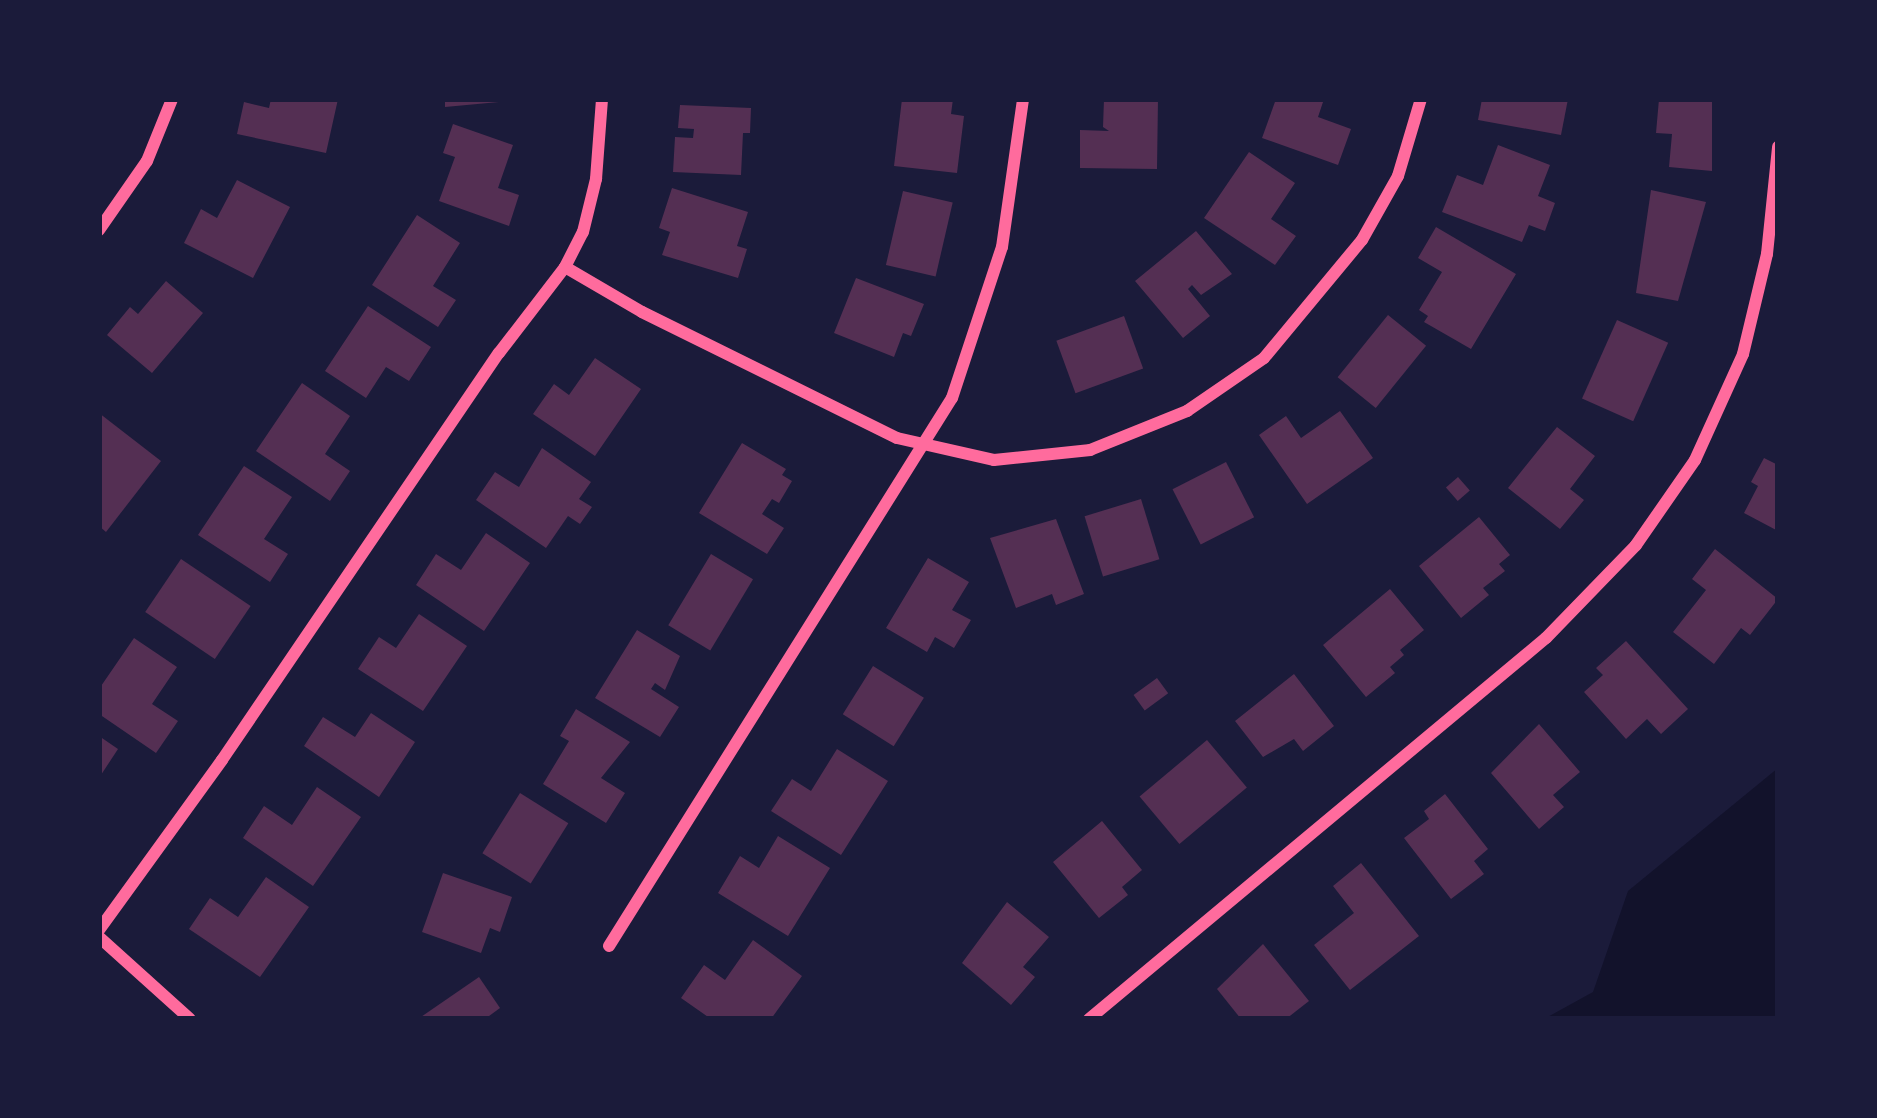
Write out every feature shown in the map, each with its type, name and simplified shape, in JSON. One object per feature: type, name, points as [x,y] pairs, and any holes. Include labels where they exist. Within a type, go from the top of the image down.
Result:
[{"type":"street","points":[[99,230],[147,160],[172,99]]},
{"type":"street","points":[[190,1019],[99,934],[499,352],[565,267],[584,232],[592,196],[602,99]]},
{"type":"street","points":[[609,946],[952,398],[976,338],[1002,247],[1023,99]]},
{"type":"street","points":[[565,267],[856,422],[994,460],[1028,460],[1090,449],[1148,431],[1235,381],[1264,358],[1362,240],[1397,176],[1421,99]]},
{"type":"street","points":[[1089,1019],[1546,638],[1636,545],[1695,460],[1743,354],[1767,254],[1778,147]]},
{"type":"shaded area","points":[[1778,768],[1778,1019],[1544,1019],[1593,992],[1628,891]]},
{"type":"building","points":[[271,99],[338,99],[326,153],[237,134],[244,102],[269,108]]},
{"type":"building","points":[[445,99],[498,99],[499,102],[445,107]]},
{"type":"building","points":[[902,99],[953,99],[951,114],[964,116],[957,173],[894,166]]},
{"type":"building","points":[[1104,99],[1158,99],[1157,169],[1080,168],[1080,130],[1109,131],[1103,127]]},
{"type":"building","points":[[1276,99],[1324,99],[1318,117],[1351,129],[1338,165],[1262,138]]},
{"type":"building","points":[[1482,99],[1568,99],[1561,135],[1478,120]]},
{"type":"building","points":[[1659,99],[1712,99],[1712,171],[1669,167],[1672,134],[1656,133]]},
{"type":"building","points":[[680,105],[751,108],[750,133],[743,133],[741,175],[673,172],[675,137],[693,138],[694,129],[678,128]]},
{"type":"building","points":[[453,124],[513,145],[498,188],[519,195],[509,226],[439,201],[455,157],[443,153]]},
{"type":"building","points":[[1498,145],[1550,165],[1538,196],[1555,203],[1545,231],[1529,225],[1522,242],[1442,212],[1457,175],[1483,185]]},
{"type":"building","points":[[1249,152],[1295,183],[1271,219],[1296,236],[1275,265],[1204,218]]},
{"type":"building","points":[[237,180],[290,207],[253,278],[184,243],[201,209],[217,218]]},
{"type":"building","points":[[672,188],[748,212],[737,246],[747,249],[738,278],[662,255],[670,232],[659,228]]},
{"type":"building","points":[[1651,190],[1706,202],[1678,301],[1636,293]]},
{"type":"building","points":[[903,191],[953,202],[936,277],[886,265]]},
{"type":"building","points":[[417,215],[460,243],[433,286],[456,300],[438,327],[372,285]]},
{"type":"building","points":[[1436,227],[1516,274],[1471,349],[1424,322],[1428,316],[1419,310],[1442,272],[1418,258]]},
{"type":"building","points":[[1196,231],[1232,274],[1201,295],[1192,285],[1188,289],[1210,316],[1183,338],[1135,281]]},
{"type":"building","points":[[856,278],[924,304],[911,336],[903,333],[894,357],[834,333]]},
{"type":"building","points":[[166,281],[203,313],[152,373],[107,335],[130,307],[138,314]]},
{"type":"building","points":[[368,306],[431,347],[409,381],[386,367],[366,398],[325,371]]},
{"type":"building","points":[[1388,315],[1426,346],[1376,408],[1338,377]]},
{"type":"building","points":[[1124,316],[1143,369],[1075,393],[1056,341]]},
{"type":"building","points":[[1617,320],[1668,343],[1633,421],[1582,399]]},
{"type":"building","points":[[595,358],[641,389],[595,456],[533,414],[554,384],[569,395]]},
{"type":"building","points":[[302,383],[350,416],[325,454],[350,471],[330,501],[256,451]]},
{"type":"building","points":[[1340,411],[1373,458],[1307,504],[1259,435],[1286,416],[1301,438]]},
{"type":"building","points":[[99,413],[161,461],[106,532],[99,526]]},
{"type":"building","points":[[1557,427],[1595,456],[1570,489],[1584,500],[1560,529],[1508,488]]},
{"type":"building","points":[[742,443],[786,469],[782,475],[792,481],[779,503],[772,499],[762,514],[784,528],[767,554],[699,513]]},
{"type":"building","points":[[542,448],[591,482],[579,499],[592,507],[580,524],[568,516],[546,548],[476,500],[495,472],[519,487]]},
{"type":"building","points":[[1764,458],[1778,465],[1778,531],[1744,513],[1758,486],[1751,482]]},
{"type":"building","points":[[1226,462],[1254,517],[1201,544],[1173,489]]},
{"type":"building","points":[[244,466],[292,497],[264,539],[288,554],[270,582],[198,535]]},
{"type":"building","points":[[1458,477],[1470,491],[1458,501],[1446,487]]},
{"type":"building","points":[[1141,499],[1159,559],[1103,576],[1085,516]]},
{"type":"building","points":[[1479,517],[1510,555],[1499,564],[1505,571],[1483,588],[1489,595],[1461,618],[1419,566]]},
{"type":"building","points":[[1056,519],[1084,594],[1056,605],[1052,594],[1016,608],[990,538]]},
{"type":"building","points":[[486,533],[530,563],[484,631],[416,585],[436,554],[461,570]]},
{"type":"building","points":[[1715,549],[1778,599],[1750,635],[1741,628],[1714,664],[1673,632],[1706,590],[1692,579]]},
{"type":"building","points":[[711,554],[753,579],[710,650],[668,625]]},
{"type":"building","points":[[928,558],[969,582],[952,610],[971,620],[954,648],[935,637],[927,652],[886,628]]},
{"type":"building","points":[[181,559],[251,606],[215,659],[145,612]]},
{"type":"building","points":[[1390,589],[1424,630],[1400,650],[1404,655],[1390,667],[1395,673],[1366,697],[1323,645]]},
{"type":"building","points":[[419,614],[467,646],[423,711],[358,669],[379,637],[396,648]]},
{"type":"building","points":[[637,630],[680,656],[665,690],[655,683],[651,689],[679,707],[660,737],[595,698]]},
{"type":"building","points":[[134,638],[177,667],[152,704],[178,721],[156,753],[99,714],[99,689]]},
{"type":"building","points":[[1626,641],[1688,709],[1661,734],[1647,719],[1626,739],[1584,692],[1603,675],[1596,668]]},
{"type":"building","points":[[873,666],[924,698],[894,746],[843,714]]},
{"type":"building","points":[[1294,674],[1334,726],[1303,751],[1294,739],[1263,757],[1235,721]]},
{"type":"building","points":[[1157,678],[1168,693],[1145,710],[1134,695]]},
{"type":"building","points":[[576,709],[630,742],[601,778],[625,793],[606,823],[543,784],[569,741],[560,736]]},
{"type":"building","points":[[371,713],[415,742],[379,797],[304,746],[323,717],[355,737]]},
{"type":"building","points":[[1539,724],[1580,772],[1553,795],[1564,807],[1539,829],[1491,773]]},
{"type":"building","points":[[99,736],[118,749],[99,778]]},
{"type":"building","points":[[1207,740],[1247,787],[1179,844],[1140,797]]},
{"type":"building","points":[[837,749],[888,781],[841,855],[771,811],[792,779],[811,791]]},
{"type":"building","points":[[317,787],[361,817],[313,886],[243,838],[264,806],[292,825]]},
{"type":"building","points":[[520,793],[568,823],[531,883],[482,853]]},
{"type":"building","points":[[1445,794],[1488,849],[1474,861],[1484,874],[1451,899],[1404,838],[1429,819],[1424,811]]},
{"type":"building","points":[[1102,821],[1142,870],[1122,887],[1128,895],[1099,918],[1053,862]]},
{"type":"building","points":[[778,836],[830,868],[788,936],[718,893],[740,856],[759,868]]},
{"type":"building","points":[[1361,863],[1419,936],[1350,990],[1314,945],[1354,913],[1333,886]]},
{"type":"building","points":[[443,873],[512,897],[500,932],[490,928],[481,953],[422,932]]},
{"type":"building","points":[[266,877],[309,907],[260,977],[189,929],[210,898],[238,917]]},
{"type":"building","points":[[1007,902],[1049,937],[1023,967],[1035,977],[1011,1005],[962,963]]},
{"type":"building","points":[[753,940],[802,976],[771,1019],[711,1019],[681,998],[704,965],[725,980]]},
{"type":"building","points":[[1263,944],[1309,1001],[1286,1019],[1241,1019],[1217,989]]},
{"type":"building","points":[[479,977],[500,1008],[485,1019],[418,1019]]}]
